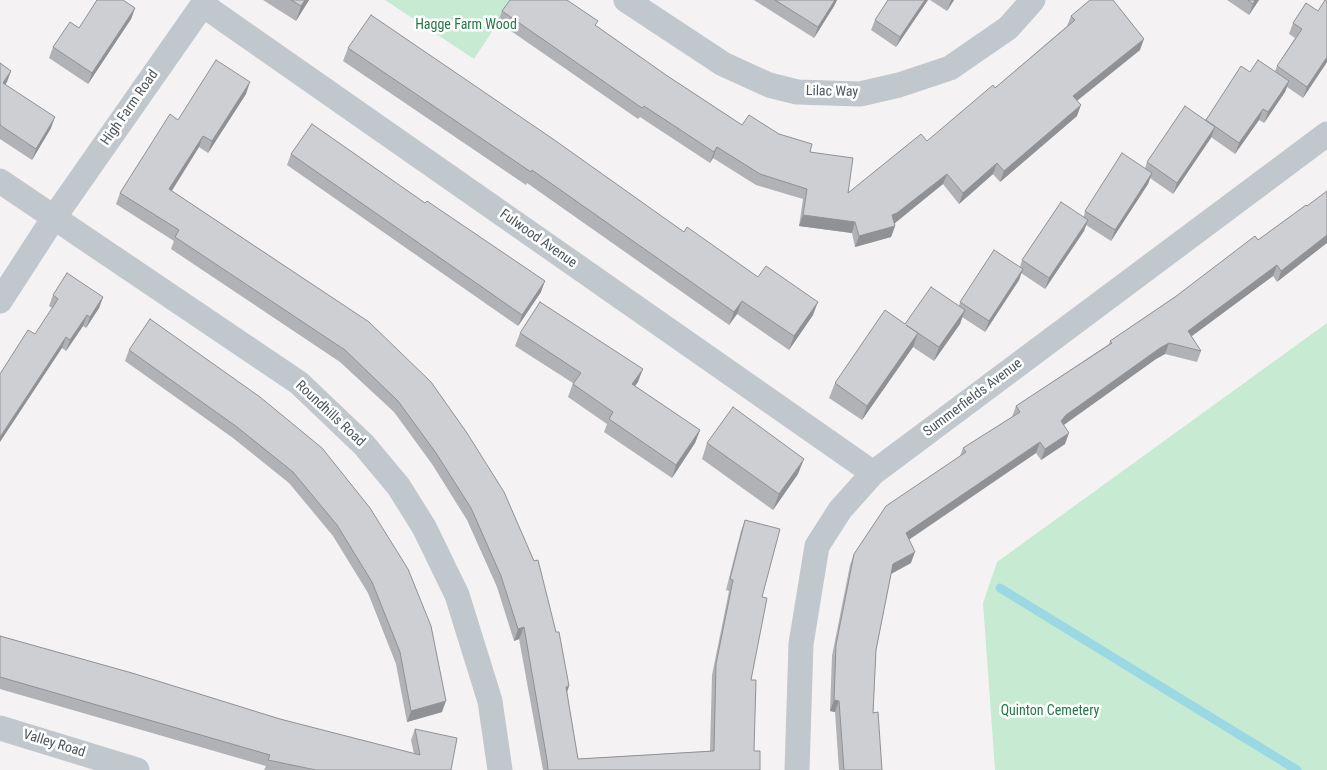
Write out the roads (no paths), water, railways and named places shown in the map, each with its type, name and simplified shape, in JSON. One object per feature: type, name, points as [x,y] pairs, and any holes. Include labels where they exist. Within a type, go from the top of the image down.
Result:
[{"type":"street","name":"Lilac Way","points":[[626,0],[723,64],[769,85],[797,92],[860,94],[899,85],[950,68],[1008,28],[1034,0]]},
{"type":"street","name":"High Farm Road","points":[[0,302],[55,216],[205,2]]},
{"type":"street","name":"Fulwood Avenue","points":[[205,2],[873,473]]},
{"type":"street","name":"Summerfields Avenue","points":[[797,770],[801,644],[817,546],[840,510],[873,473],[1327,134]]},
{"type":"street","name":"Roundhills Road","points":[[0,181],[55,216],[299,383],[364,445],[399,487],[424,527],[458,596],[490,701],[500,770]]},
{"type":"street","name":"Valley Road","points":[[0,728],[137,770]]},
{"type":"waterway","points":[[1000,588],[1297,770]]},
{"type":"park label","name":"Hagge Farm Wood","points":[[466,25]]},
{"type":"park label","name":"Quinton Cemetery","points":[[1050,711]]}]
